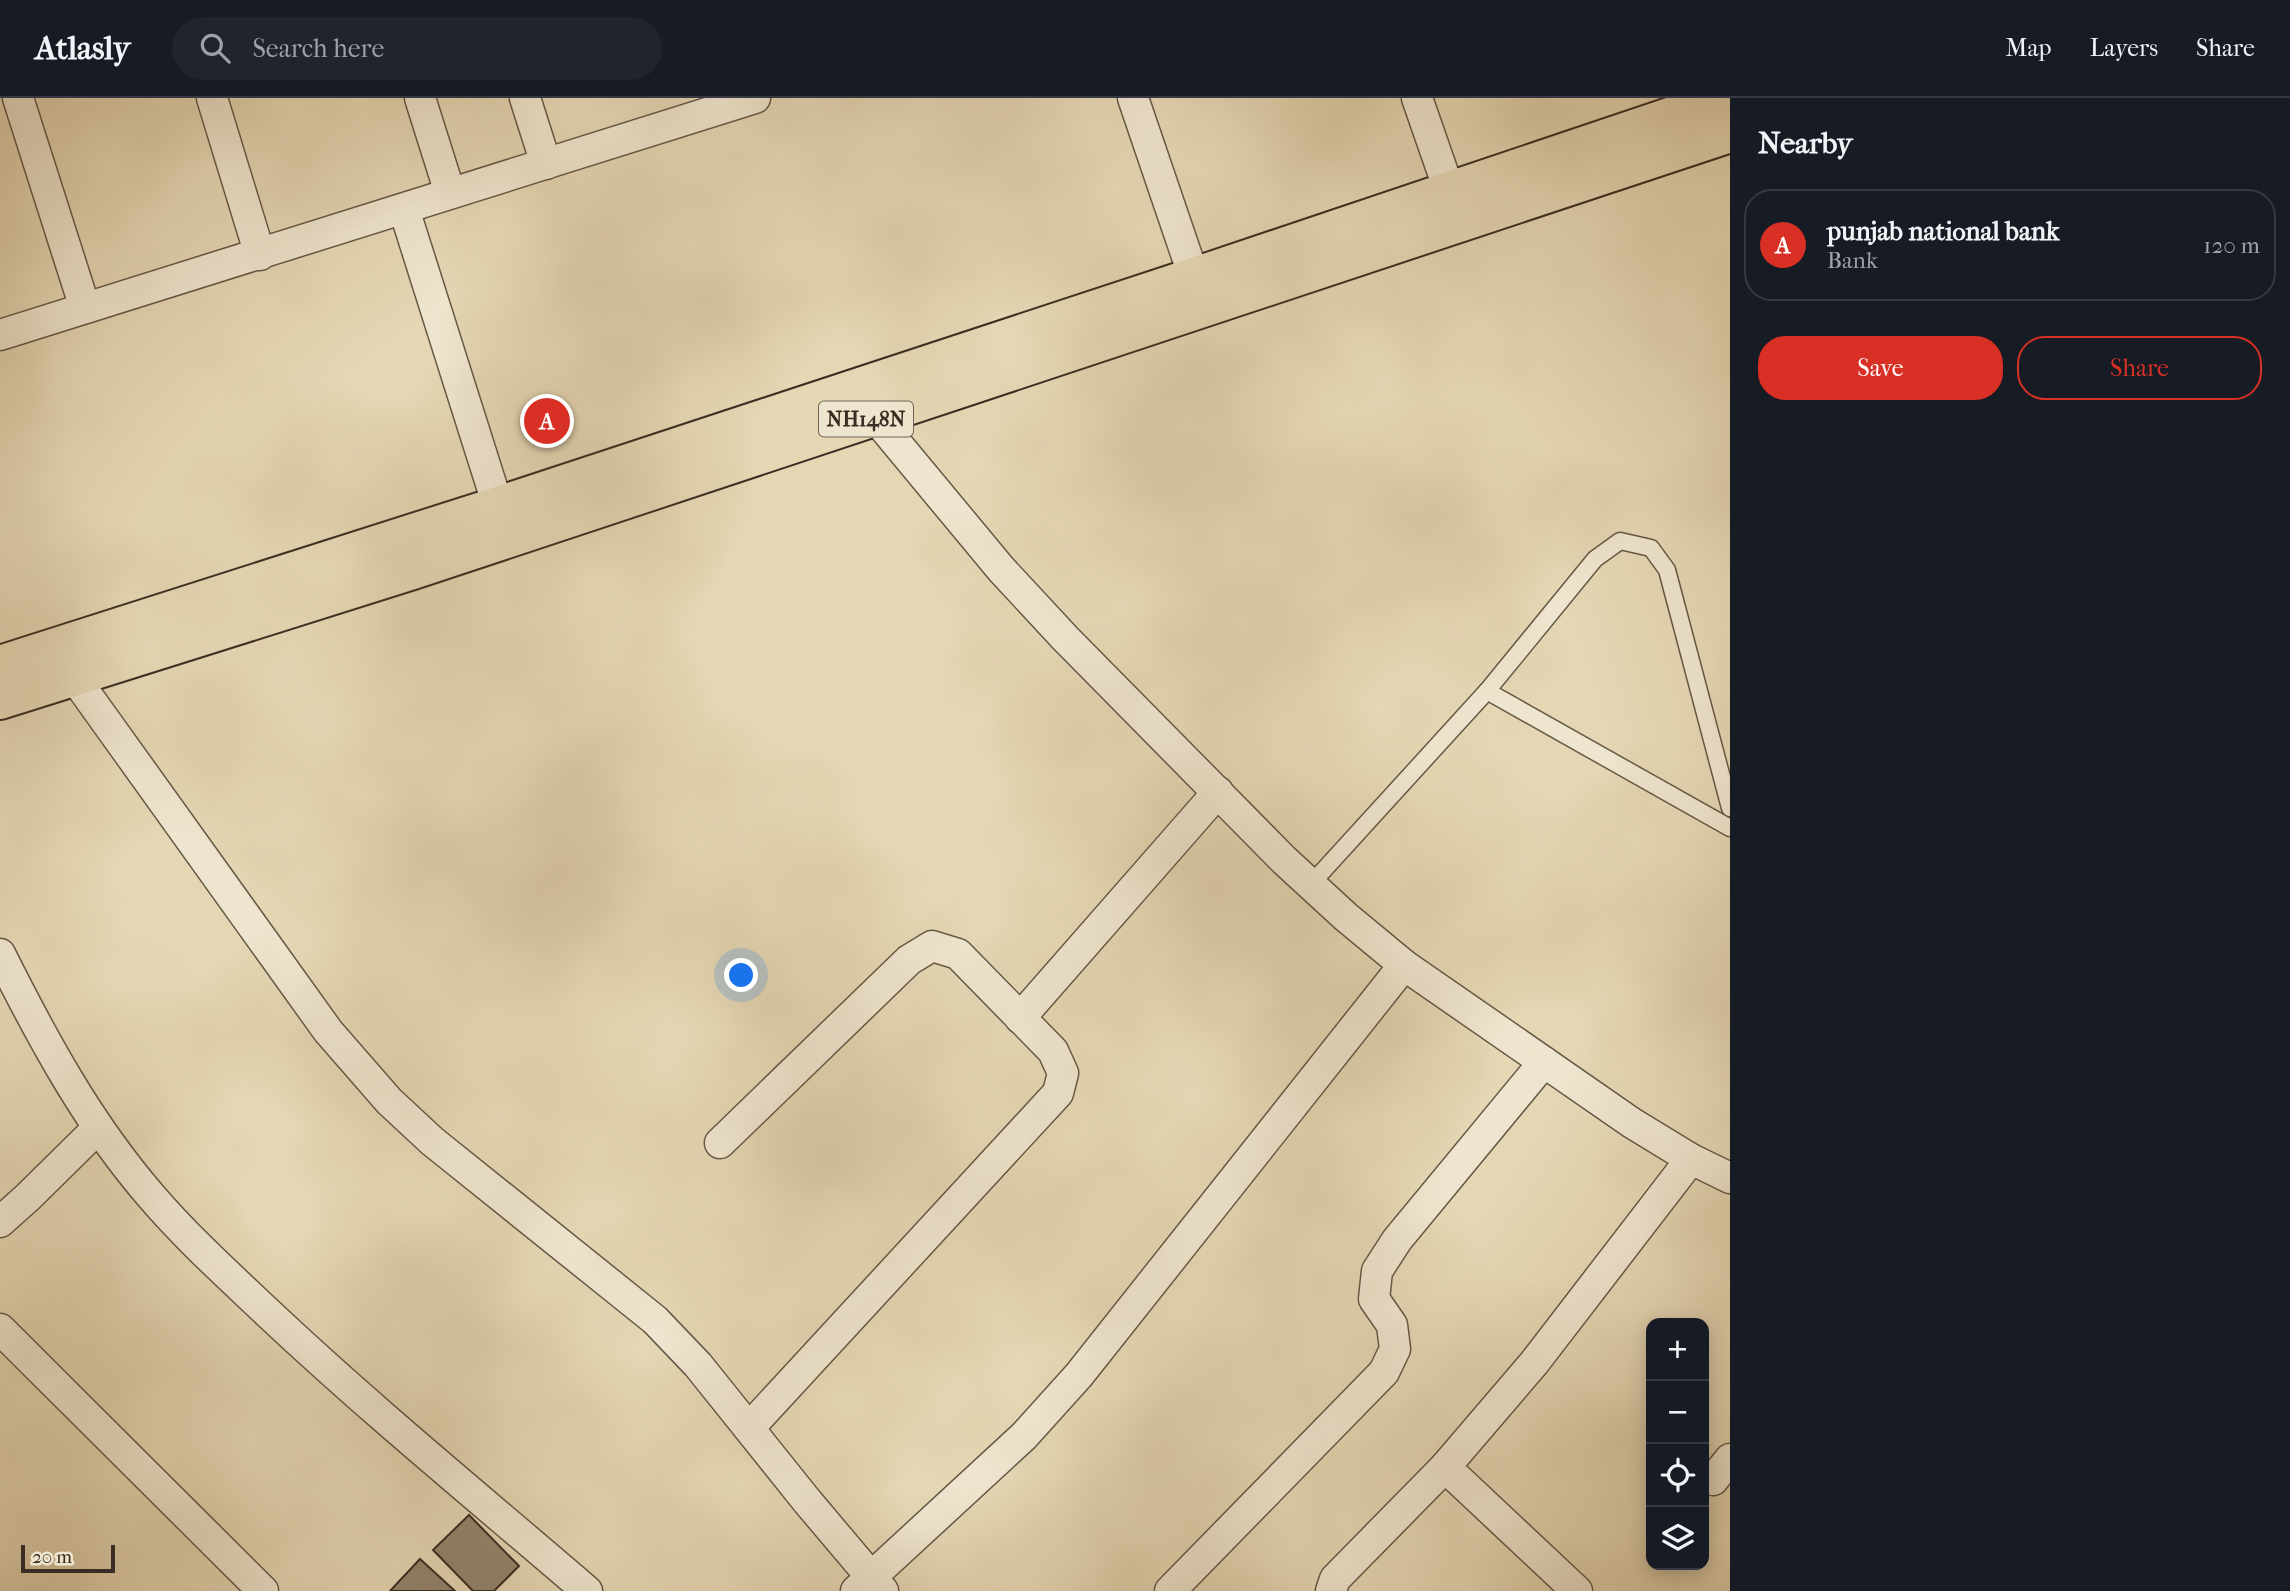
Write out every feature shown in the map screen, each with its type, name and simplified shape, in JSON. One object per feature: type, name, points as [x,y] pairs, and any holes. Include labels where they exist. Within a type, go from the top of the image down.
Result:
[{"type":"highway","name":"NH148N","points":[[0,665],[498,506],[1194,277],[1726,98]]},
{"type":"highway","name":"NH148N","points":[[0,701],[388,578],[1730,133]]},
{"type":"street","points":[[18,98],[85,308]]},
{"type":"street","points":[[212,98],[260,255]]},
{"type":"street","points":[[420,98],[450,192]]},
{"type":"street","points":[[525,98],[546,164]]},
{"type":"street","points":[[0,335],[546,164],[707,106],[755,98]]},
{"type":"street","points":[[1133,98],[1194,277]]},
{"type":"street","points":[[1418,98],[1449,190]]},
{"type":"street","points":[[404,209],[498,506]]},
{"type":"street","points":[[874,416],[1001,569],[1065,638],[1311,884],[1404,965],[1632,1123],[1691,1159],[1730,1178]]},
{"type":"street","points":[[74,677],[328,1031],[389,1101],[432,1141],[655,1320],[698,1365],[749,1428],[870,1586],[1024,1436],[1080,1375],[1404,965]]},
{"type":"street","points":[[1020,1018],[1218,793]]},
{"type":"street","points":[[720,1143],[909,960],[932,946],[958,954],[1053,1051],[1063,1073],[1058,1093],[749,1428]]},
{"type":"street","points":[[0,954],[59,1066],[98,1128],[150,1196],[200,1249],[318,1360],[572,1586]]},
{"type":"street","points":[[1170,1591],[1384,1372],[1395,1349],[1391,1325],[1374,1299],[1377,1271],[1397,1240],[1544,1062]]},
{"type":"street","points":[[0,1222],[98,1128]]},
{"type":"street","points":[[1331,1591],[1335,1580],[1445,1467],[1534,1363],[1691,1159]]},
{"type":"street","points":[[0,1329],[258,1589]]},
{"type":"street","points":[[1445,1467],[1577,1591]]},
{"type":"lane","points":[[1311,884],[1487,691],[1595,559],[1620,541],[1651,548],[1667,570],[1730,808]]},
{"type":"lane","points":[[1487,691],[1730,828]]},
{"type":"building","points":[[469,1515],[519,1566],[494,1591],[473,1591],[433,1550]]},
{"type":"building","points":[[420,1559],[455,1591],[390,1591]]},
{"type":"place","name":"punjab national bank","points":[[547,421]]}]
